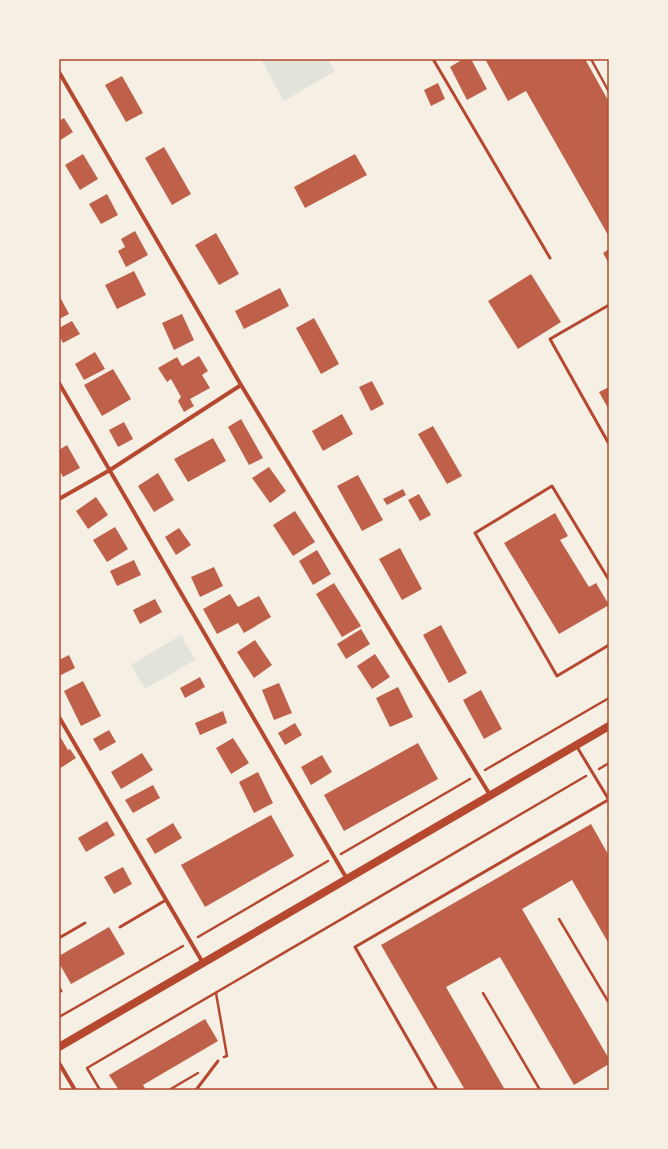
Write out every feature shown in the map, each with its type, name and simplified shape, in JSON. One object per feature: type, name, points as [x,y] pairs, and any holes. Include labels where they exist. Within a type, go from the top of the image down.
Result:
[{"type":"main road","points":[[59,1047],[609,726]]},
{"type":"street","points":[[59,72],[241,385],[490,796]]},
{"type":"street","points":[[59,383],[347,879]]},
{"type":"street","points":[[59,499],[110,470],[241,385]]},
{"type":"street","points":[[59,717],[203,963]]},
{"type":"street","points":[[59,1063],[75,1090]]},
{"type":"lane","points":[[433,59],[550,258]]},
{"type":"lane","points":[[609,305],[550,339],[609,444]]},
{"type":"lane","points":[[609,580],[552,486],[475,533],[557,676],[609,645]]},
{"type":"lane","points":[[437,1090],[355,947],[609,800],[576,745]]},
{"type":"lane","points":[[120,927],[166,900]]},
{"type":"lane","points":[[59,938],[85,923]]},
{"type":"lane","points":[[196,1090],[218,1061]]},
{"type":"path","points":[[590,59],[609,92]]},
{"type":"path","points":[[100,1090],[87,1068],[609,763]]},
{"type":"path","points":[[559,919],[609,1004]]},
{"type":"path","points":[[216,993],[227,1056],[218,1061]]},
{"type":"path","points":[[483,993],[540,1090]]},
{"type":"path","points":[[169,1090],[199,1072]]},
{"type":"shaded area","points":[[261,59],[328,59],[335,71],[284,101]]},
{"type":"shaded area","points":[[181,635],[195,660],[145,689],[131,665]]},
{"type":"building","points":[[463,59],[471,59],[487,89],[467,100],[450,67]]},
{"type":"building","points":[[485,59],[585,59],[609,102],[608,235],[526,91],[508,101]]},
{"type":"building","points":[[122,76],[143,113],[126,122],[105,85]]},
{"type":"building","points":[[438,83],[445,99],[431,106],[424,90]]},
{"type":"building","points":[[64,118],[73,132],[59,141],[59,121]]},
{"type":"building","points":[[164,147],[191,194],[172,205],[145,158]]},
{"type":"building","points":[[83,154],[98,179],[80,190],[65,165]]},
{"type":"building","points":[[355,154],[367,175],[305,208],[294,187]]},
{"type":"building","points":[[107,194],[118,215],[101,224],[89,204]]},
{"type":"building","points":[[135,231],[148,255],[126,267],[118,251],[125,247],[121,239]]},
{"type":"building","points":[[216,233],[239,274],[219,285],[195,245]]},
{"type":"building","points":[[609,249],[609,264],[603,253]]},
{"type":"building","points":[[134,271],[146,295],[117,309],[105,285]]},
{"type":"building","points":[[531,274],[561,322],[518,349],[488,301]]},
{"type":"building","points":[[280,288],[289,306],[244,329],[235,311]]},
{"type":"building","points":[[59,295],[69,314],[59,319]]},
{"type":"building","points":[[182,314],[194,340],[174,350],[162,323]]},
{"type":"building","points":[[314,318],[339,364],[321,374],[296,328]]},
{"type":"building","points":[[72,321],[80,334],[63,343],[59,336],[59,328]]},
{"type":"building","points":[[95,352],[105,369],[84,380],[75,364]]},
{"type":"building","points":[[199,356],[208,371],[202,375],[210,388],[190,399],[194,406],[184,412],[178,401],[181,397],[171,379],[167,382],[158,368],[177,357],[182,366]]},
{"type":"building","points":[[113,369],[131,399],[102,416],[84,385]]},
{"type":"building","points":[[372,381],[384,404],[371,411],[359,387]]},
{"type":"building","points":[[609,387],[609,410],[599,392]]},
{"type":"building","points":[[342,414],[353,434],[323,451],[312,431]]},
{"type":"building","points":[[241,419],[263,458],[249,465],[228,427]]},
{"type":"building","points":[[124,422],[133,439],[118,447],[109,430]]},
{"type":"building","points":[[433,426],[462,476],[447,484],[418,434]]},
{"type":"building","points":[[213,438],[226,461],[188,482],[174,459]]},
{"type":"building","points":[[67,445],[80,468],[63,477],[59,469],[59,450]]},
{"type":"building","points":[[269,467],[286,491],[270,503],[252,478]]},
{"type":"building","points":[[158,473],[174,500],[154,512],[138,486]]},
{"type":"building","points":[[358,475],[383,520],[362,531],[337,486]]},
{"type":"building","points":[[403,489],[406,495],[387,505],[383,499]]},
{"type":"building","points":[[419,494],[431,515],[420,521],[408,500]]},
{"type":"building","points":[[96,497],[108,515],[88,529],[76,511]]},
{"type":"building","points":[[295,511],[315,542],[293,556],[273,525]]},
{"type":"building","points":[[555,513],[568,536],[560,540],[589,587],[596,583],[609,605],[559,634],[504,543]]},
{"type":"building","points":[[115,527],[128,549],[107,562],[93,540]]},
{"type":"building","points":[[179,528],[191,545],[176,555],[165,537]]},
{"type":"building","points":[[400,548],[422,589],[402,600],[379,559]]},
{"type":"building","points":[[317,550],[331,574],[313,585],[299,561]]},
{"type":"building","points":[[134,560],[141,575],[117,586],[110,571]]},
{"type":"building","points":[[214,567],[223,586],[200,597],[191,577]]},
{"type":"building","points":[[334,583],[361,626],[342,637],[316,594]]},
{"type":"building","points":[[230,594],[238,607],[259,596],[271,617],[244,633],[238,623],[217,634],[203,609]]},
{"type":"building","points":[[155,599],[162,612],[140,624],[133,610]]},
{"type":"building","points":[[441,625],[467,673],[449,683],[423,635]]},
{"type":"building","points":[[361,629],[370,644],[346,659],[337,644]]},
{"type":"building","points":[[255,640],[272,665],[254,678],[237,652]]},
{"type":"building","points":[[375,654],[390,677],[372,689],[357,666]]},
{"type":"building","points":[[69,655],[75,668],[59,676],[59,660]]},
{"type":"building","points":[[200,677],[205,687],[185,698],[180,688]]},
{"type":"building","points":[[83,681],[101,716],[81,726],[64,691]]},
{"type":"building","points":[[279,683],[292,713],[274,720],[262,690]]},
{"type":"building","points":[[398,687],[413,717],[390,727],[376,698]]},
{"type":"building","points":[[481,690],[502,729],[484,739],[463,700]]},
{"type":"building","points":[[223,711],[227,723],[200,735],[195,723]]},
{"type":"building","points":[[295,723],[302,735],[285,745],[278,733]]},
{"type":"building","points":[[109,730],[116,742],[100,751],[93,739]]},
{"type":"building","points":[[59,735],[68,750],[70,749],[76,758],[59,769]]},
{"type":"building","points":[[233,738],[249,763],[231,774],[216,748]]},
{"type":"building","points":[[418,743],[438,779],[344,831],[324,795]]},
{"type":"building","points":[[142,753],[153,770],[121,789],[111,772]]},
{"type":"building","points":[[322,755],[332,772],[311,785],[301,767]]},
{"type":"building","points":[[258,772],[273,803],[254,813],[239,782]]},
{"type":"building","points":[[153,785],[160,798],[133,813],[125,800]]},
{"type":"building","points":[[271,815],[294,856],[205,907],[181,865]]},
{"type":"building","points":[[107,821],[115,835],[86,852],[78,838]]},
{"type":"building","points":[[173,823],[182,838],[155,854],[146,839]]},
{"type":"building","points":[[591,824],[609,856],[609,944],[572,880],[522,909],[609,1059],[609,1064],[574,1085],[500,957],[446,987],[505,1090],[465,1090],[381,945]]},
{"type":"building","points":[[123,867],[132,884],[114,894],[104,877]]},
{"type":"building","points":[[109,927],[125,954],[71,984],[59,963],[59,956]]},
{"type":"building","points":[[205,1019],[218,1041],[143,1085],[146,1090],[119,1090],[109,1075]]}]
